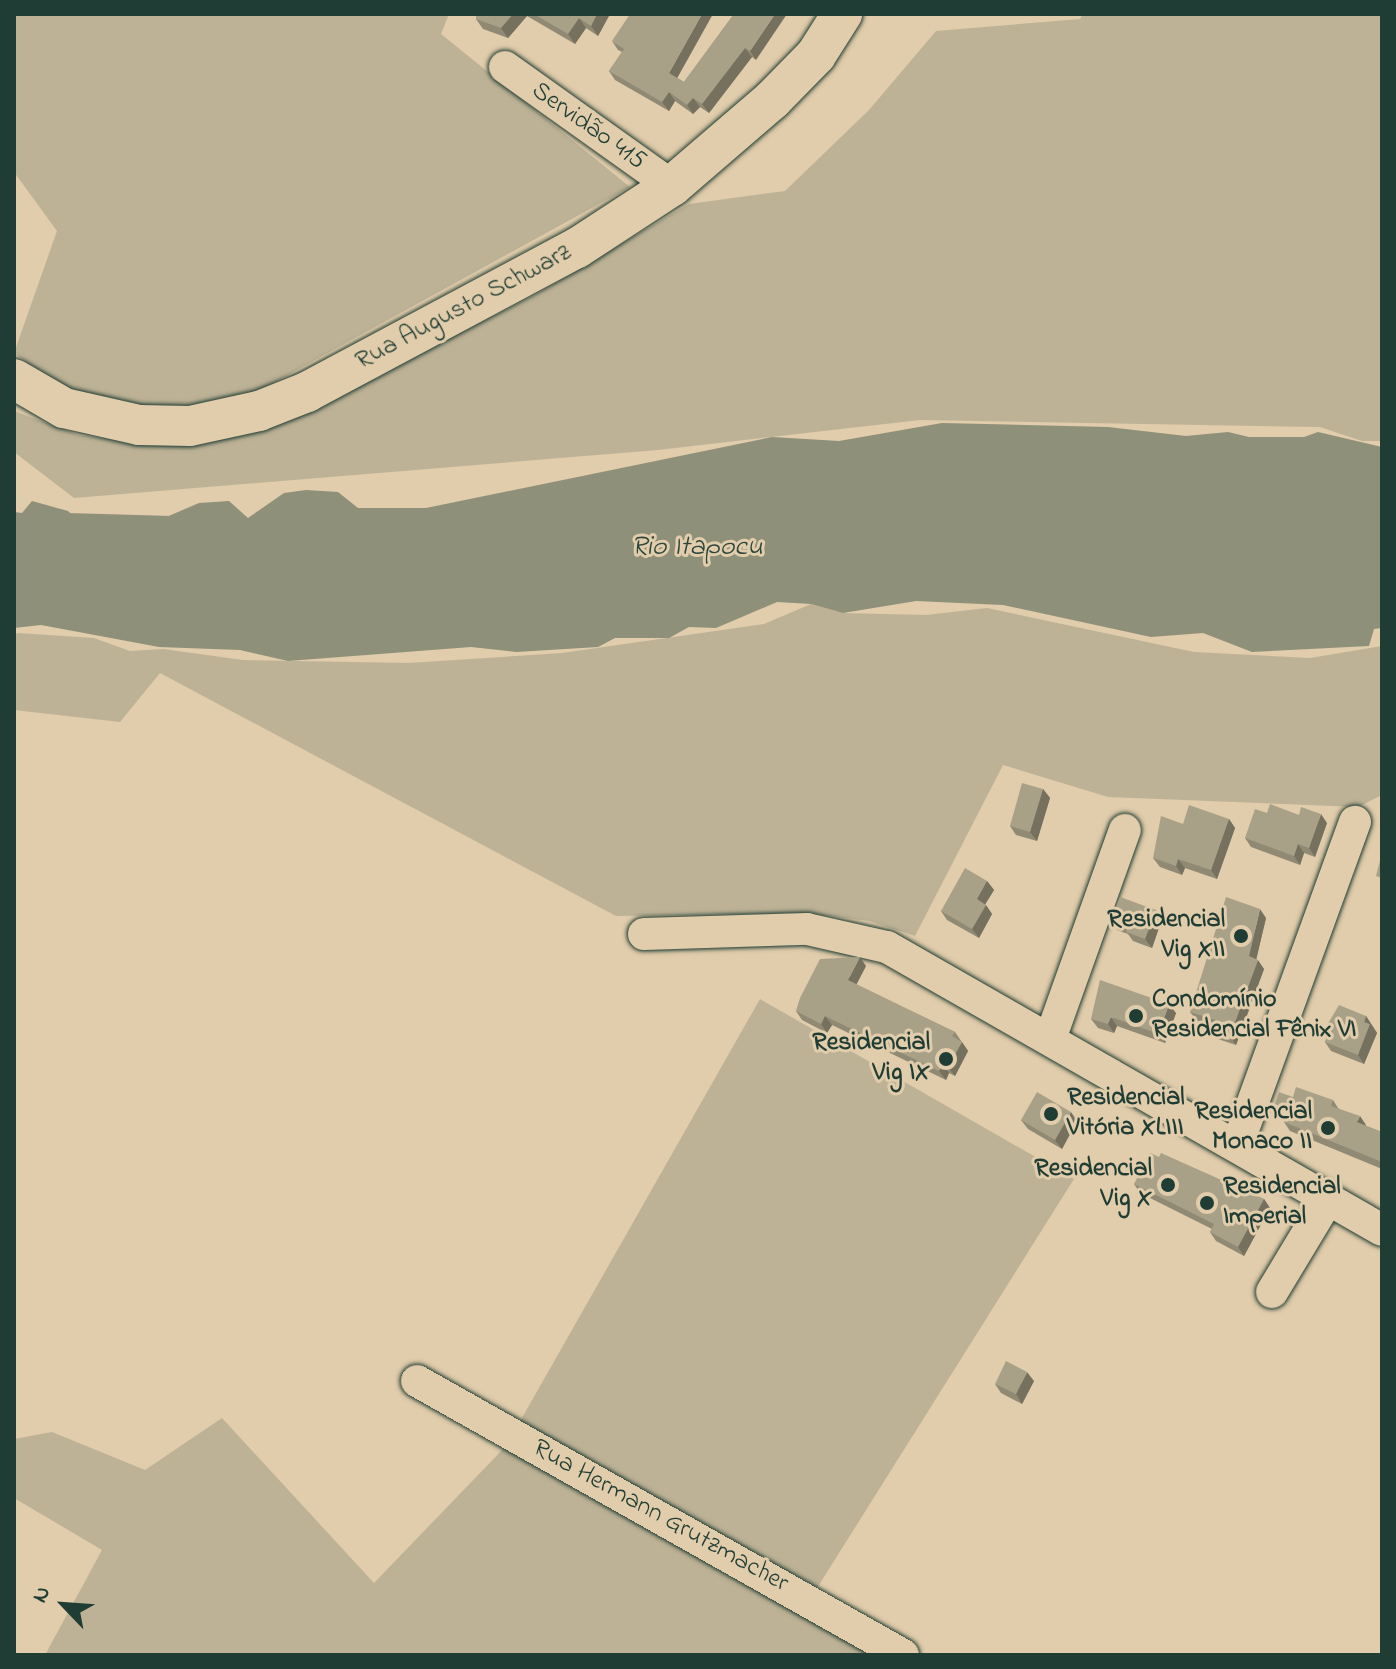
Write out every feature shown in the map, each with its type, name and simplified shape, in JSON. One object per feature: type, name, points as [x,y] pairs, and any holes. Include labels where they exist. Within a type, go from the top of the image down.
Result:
[{"type":"main road","name":"Rua Augusto Schwarz","points":[[14,379],[64,408],[139,425],[190,426],[259,411],[363,363],[577,248],[672,186],[772,100],[816,55],[837,16]]},
{"type":"street","name":"Servidão 415","points":[[505,67],[672,186]]},
{"type":"street","points":[[1237,1146],[1355,822]]},
{"type":"street","points":[[1050,1039],[1125,830]]},
{"type":"street","points":[[644,934],[807,929],[856,936],[917,963],[1382,1230]]},
{"type":"street","points":[[1272,1292],[1328,1199]]},
{"type":"street","name":"Rua Hermann Grutzmacher","points":[[417,1381],[903,1655]]},
{"type":"shaded area","points":[[14,14],[449,14],[441,34],[630,187],[231,406],[143,410],[68,392],[14,353],[57,231],[14,172]]},
{"type":"shaded area","points":[[1083,14],[1382,14],[1382,441],[1362,441],[1320,427],[920,420],[658,450],[74,498],[14,452],[14,411],[78,435],[150,445],[327,401],[535,295],[689,204],[785,191],[869,110],[936,31],[1080,19]]},
{"type":"shaded area","points":[[811,604],[843,613],[926,615],[987,608],[1194,652],[1310,658],[1382,646],[1382,795],[1358,807],[1108,797],[1003,765],[915,936],[869,921],[807,913],[616,916],[160,673],[120,722],[14,710],[14,634],[18,633],[94,638],[130,651],[163,649],[243,660],[408,663],[562,653],[764,624]]},
{"type":"shaded area","points":[[760,999],[1074,1179],[802,1612],[881,1655],[45,1655],[102,1550],[14,1498],[14,1439],[52,1432],[145,1470],[222,1418],[374,1583],[506,1446]]},
{"type":"water","points":[[942,423],[1108,427],[1186,436],[1228,432],[1249,437],[1304,437],[1318,432],[1382,447],[1382,628],[1374,629],[1369,646],[1252,652],[1203,633],[1151,637],[1003,605],[916,601],[843,613],[811,604],[777,602],[716,628],[689,627],[669,638],[615,638],[598,647],[516,652],[471,647],[288,661],[240,650],[159,647],[41,625],[14,628],[14,512],[22,513],[32,501],[68,511],[100,542],[117,540],[121,548],[124,544],[118,534],[122,526],[143,527],[199,503],[229,501],[248,518],[284,493],[306,490],[338,492],[358,508],[426,508],[772,437],[839,441]]},
{"type":"building","points":[[477,14],[513,14],[501,28],[476,19]]},
{"type":"building","points":[[534,14],[597,14],[591,26],[579,18],[568,34]]},
{"type":"building","points":[[630,14],[702,14],[669,73],[684,82],[734,14],[775,14],[750,51],[745,48],[702,104],[693,98],[687,105],[669,92],[662,102],[609,71],[624,49],[612,41]]},
{"type":"building","points":[[1022,783],[1043,789],[1030,832],[1010,826]]},
{"type":"building","points":[[1270,804],[1299,815],[1301,807],[1321,814],[1309,848],[1298,844],[1294,856],[1245,838],[1255,809],[1267,813]]},
{"type":"building","points":[[1189,805],[1229,819],[1211,870],[1178,859],[1176,866],[1153,858],[1161,816],[1183,824]]},
{"type":"building","points":[[1382,853],[1382,878],[1376,876]]},
{"type":"building","points":[[965,868],[987,881],[977,899],[986,905],[972,929],[941,911]]},
{"type":"building","points":[[1120,897],[1156,910],[1145,939],[1126,932],[1128,927],[1111,921]]},
{"type":"building","points":[[1226,897],[1260,909],[1249,956],[1258,960],[1230,1036],[1212,1030],[1215,1020],[1190,1012]]},
{"type":"building","points":[[860,957],[848,980],[955,1032],[952,1036],[962,1042],[948,1067],[943,1064],[939,1071],[825,1016],[821,1024],[796,1011],[820,959]]},
{"type":"building","name":"Condomínio Residencial Fênix VI","points":[[1100,980],[1169,1004],[1159,1034],[1111,1017],[1108,1024],[1091,1019]]},
{"type":"building","points":[[1339,1005],[1366,1016],[1364,1022],[1370,1024],[1358,1055],[1325,1042],[1328,1033],[1323,1032]]},
{"type":"building","name":"Residencial Monaco II","points":[[1296,1087],[1333,1100],[1331,1106],[1360,1116],[1357,1122],[1382,1132],[1382,1162],[1284,1122],[1286,1114],[1273,1109],[1279,1092],[1293,1097]]},
{"type":"building","points":[[1037,1092],[1071,1112],[1055,1140],[1021,1120]]},
{"type":"building","points":[[1150,1153],[1159,1157],[1161,1153],[1264,1199],[1238,1247],[1210,1232],[1214,1224],[1134,1184]]},
{"type":"building","points":[[1006,1361],[1027,1372],[1016,1394],[995,1384]]},
{"type":"waterway","name":"Rio Itapocu","points":[[14,543],[67,532],[170,535]]},
{"type":"place","name":"Residencial Vig XII","points":[[1241,936]]},
{"type":"place","name":"Condomínio Residencial Fênix VI","points":[[1136,1016]]},
{"type":"place","name":"Residencial Vig IX","points":[[946,1059]]},
{"type":"place","name":"Residencial Vitória XLIII","points":[[1051,1114]]},
{"type":"place","name":"Residencial Monaco II","points":[[1328,1128]]},
{"type":"place","name":"Residencial Vig X","points":[[1168,1185]]},
{"type":"place","name":"Residencial Imperial","points":[[1207,1203]]}]
